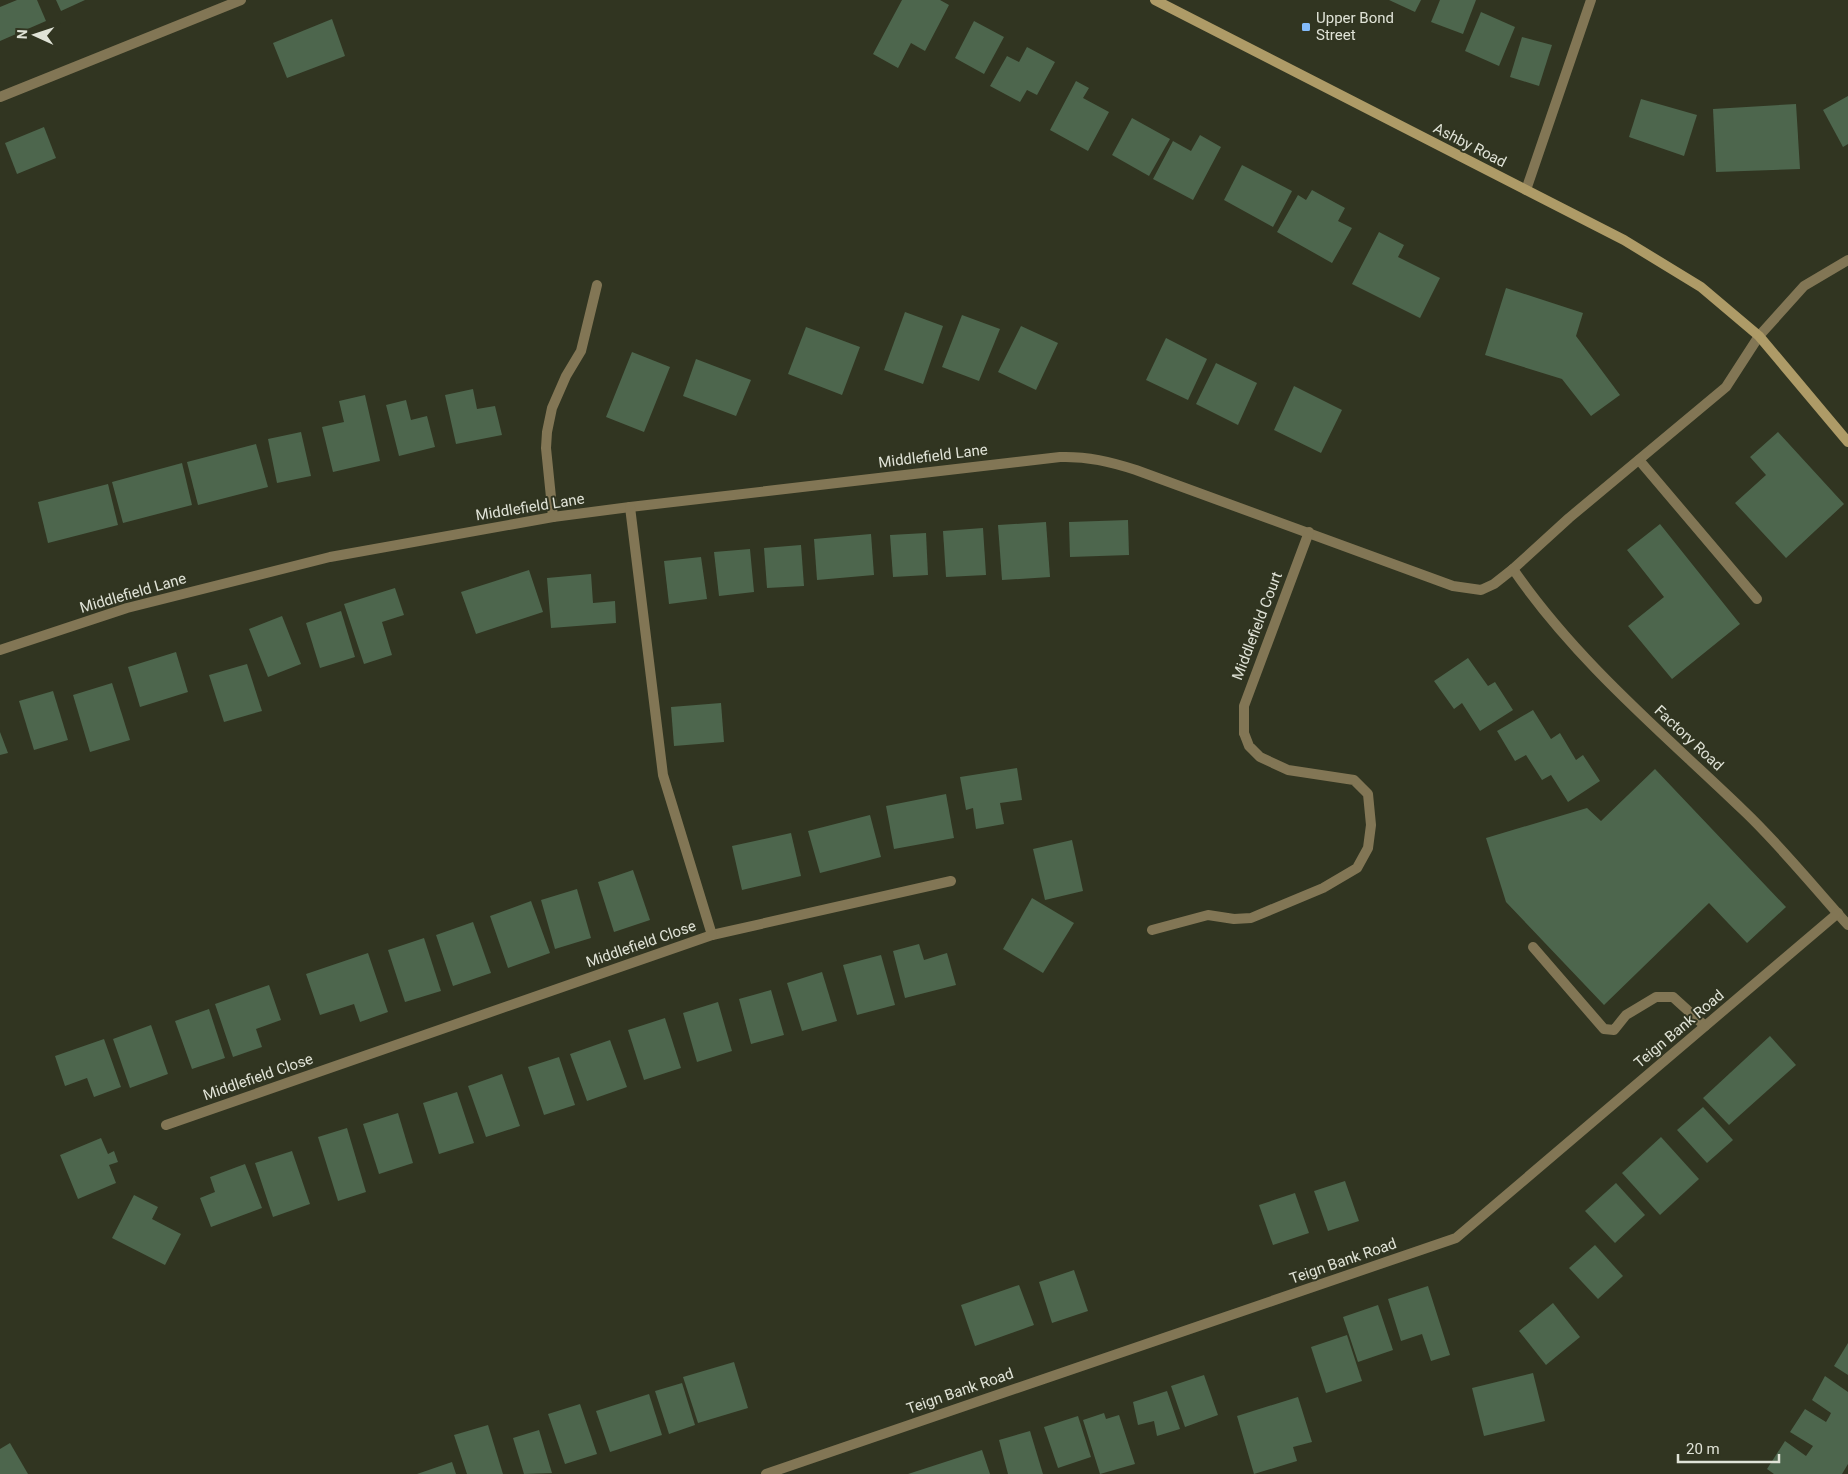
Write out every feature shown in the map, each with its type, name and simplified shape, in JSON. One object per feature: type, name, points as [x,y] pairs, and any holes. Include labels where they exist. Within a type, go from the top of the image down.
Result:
[{"type":"main road","name":"Ashby Road","points":[[1155,0],[1624,240],[1701,286],[1759,336]]},
{"type":"main road","points":[[1759,336],[1848,442]]},
{"type":"street","points":[[0,97],[241,0]]},
{"type":"street","points":[[1526,190],[1591,0]]},
{"type":"street","name":"Middlefield Lane","points":[[0,650],[118,611],[262,572],[330,557],[553,518],[630,507],[1036,458],[1078,456],[1108,461],[1136,470],[1453,586],[1482,590],[1494,584],[1513,569],[1568,518],[1726,387],[1759,336],[1804,286],[1848,260]]},
{"type":"street","points":[[553,518],[546,448],[547,432],[556,400],[566,376],[580,351],[598,285]]},
{"type":"street","points":[[1639,460],[1757,599]]},
{"type":"street","name":"Middlefield Close","points":[[166,1126],[712,935],[662,775],[630,507]]},
{"type":"street","name":"Middlefield Court","points":[[1152,930],[1208,915],[1234,919],[1251,918],[1323,888],[1357,868],[1368,848],[1371,825],[1368,794],[1354,780],[1288,770],[1260,758],[1249,746],[1244,733],[1244,706],[1309,532]]},
{"type":"street","name":"Factory Road","points":[[1513,569],[1537,604],[1570,642],[1626,699],[1745,812],[1848,925]]},
{"type":"street","points":[[712,935],[952,881]]},
{"type":"street","name":"Teign Bank Road","points":[[766,1474],[1456,1238],[1838,913]]},
{"type":"street","points":[[1533,947],[1604,1029],[1614,1030],[1626,1014],[1656,997],[1673,997],[1705,1026]]},
{"type":"building","points":[[17,0],[37,0],[46,21],[0,41],[0,7]]},
{"type":"building","points":[[56,0],[85,0],[61,11]]},
{"type":"building","points":[[902,0],[940,0],[949,5],[925,51],[911,43],[898,68],[873,54]]},
{"type":"building","points":[[1389,0],[1421,0],[1415,12]]},
{"type":"building","points":[[1440,0],[1476,0],[1463,34],[1431,22]]},
{"type":"building","points":[[1481,12],[1515,27],[1499,66],[1465,51]]},
{"type":"building","points":[[332,19],[345,56],[287,78],[273,43]]},
{"type":"building","points":[[974,21],[1004,37],[984,74],[955,58]]},
{"type":"building","points":[[1522,37],[1552,45],[1539,86],[1510,77]]},
{"type":"building","points":[[1027,47],[1055,62],[1037,95],[1027,90],[1020,102],[990,86],[1007,56],[1019,62]]},
{"type":"building","points":[[1076,81],[1089,88],[1083,98],[1109,112],[1088,151],[1050,130]]},
{"type":"building","points":[[1848,96],[1848,144],[1843,147],[1823,110]]},
{"type":"building","points":[[1641,99],[1697,115],[1684,156],[1629,137]]},
{"type":"building","points":[[1796,104],[1800,169],[1716,172],[1713,109]]},
{"type":"building","points":[[1132,118],[1170,139],[1149,176],[1112,155]]},
{"type":"building","points":[[44,127],[56,158],[17,174],[5,143]]},
{"type":"building","points":[[1200,135],[1221,147],[1193,200],[1153,179],[1173,141],[1191,151]]},
{"type":"building","points":[[1242,165],[1292,191],[1273,227],[1224,200]]},
{"type":"building","points":[[1312,190],[1345,208],[1338,221],[1352,228],[1332,263],[1277,232],[1298,195],[1306,200]]},
{"type":"building","points":[[1379,232],[1404,245],[1398,257],[1440,278],[1420,318],[1352,284]]},
{"type":"building","points":[[1506,288],[1583,313],[1576,336],[1620,395],[1591,416],[1562,379],[1485,355]]},
{"type":"building","points":[[905,312],[943,326],[923,384],[884,370]]},
{"type":"building","points":[[962,315],[1000,329],[979,381],[942,367]]},
{"type":"building","points":[[1021,326],[1058,343],[1036,390],[998,372]]},
{"type":"building","points":[[806,327],[860,347],[842,395],[788,374]]},
{"type":"building","points":[[1166,338],[1207,359],[1188,400],[1146,380]]},
{"type":"building","points":[[632,352],[670,367],[644,432],[606,417]]},
{"type":"building","points":[[696,359],[751,380],[736,416],[683,396]]},
{"type":"building","points":[[1216,363],[1257,383],[1238,425],[1196,404]]},
{"type":"building","points":[[1294,386],[1342,410],[1321,453],[1274,430]]},
{"type":"building","points":[[473,389],[477,409],[495,406],[502,435],[456,444],[445,395]]},
{"type":"building","points":[[365,395],[380,461],[333,472],[322,427],[344,422],[339,401]]},
{"type":"building","points":[[406,400],[411,420],[427,416],[435,447],[399,456],[386,405]]},
{"type":"building","points":[[301,432],[311,476],[277,483],[268,439]]},
{"type":"building","points":[[1778,432],[1844,504],[1786,558],[1735,503],[1766,475],[1750,457]]},
{"type":"building","points":[[256,444],[268,487],[198,505],[187,462]]},
{"type":"building","points":[[182,463],[192,505],[123,523],[112,482]]},
{"type":"building","points":[[108,484],[118,525],[48,543],[38,502]]},
{"type":"building","points":[[1128,520],[1129,555],[1070,557],[1069,522]]},
{"type":"building","points":[[1046,522],[1050,577],[1002,580],[998,525]]},
{"type":"building","points":[[1660,524],[1740,624],[1672,679],[1628,626],[1664,597],[1627,550]]},
{"type":"building","points":[[983,528],[986,575],[946,577],[943,531]]},
{"type":"building","points":[[926,533],[928,575],[893,577],[890,535]]},
{"type":"building","points":[[871,534],[874,575],[817,580],[814,539]]},
{"type":"building","points":[[801,545],[804,586],[767,588],[764,548]]},
{"type":"building","points":[[750,549],[754,592],[719,596],[714,552]]},
{"type":"building","points":[[701,557],[707,599],[669,604],[664,561]]},
{"type":"building","points":[[529,570],[543,612],[476,634],[461,592]]},
{"type":"building","points":[[591,574],[593,603],[615,601],[616,623],[551,628],[547,578]]},
{"type":"building","points":[[395,588],[404,615],[382,622],[392,655],[364,664],[344,604]]},
{"type":"building","points":[[341,611],[355,657],[320,668],[306,623]]},
{"type":"building","points":[[282,616],[301,664],[268,677],[249,629]]},
{"type":"building","points":[[176,652],[188,692],[140,707],[128,667]]},
{"type":"building","points":[[1468,658],[1488,686],[1495,682],[1513,710],[1480,731],[1462,703],[1454,709],[1434,681]]},
{"type":"building","points":[[247,664],[262,711],[224,722],[209,675]]},
{"type":"building","points":[[112,683],[130,740],[90,752],[73,695]]},
{"type":"building","points":[[53,691],[68,740],[34,750],[19,701]]},
{"type":"building","points":[[721,703],[724,742],[674,746],[671,707]]},
{"type":"building","points":[[1533,710],[1551,739],[1560,733],[1576,760],[1583,755],[1600,781],[1568,802],[1551,775],[1542,780],[1526,755],[1515,761],[1497,731]]},
{"type":"building","points":[[0,732],[8,753],[0,755]]},
{"type":"building","points":[[1017,768],[1022,800],[1000,803],[1004,824],[976,829],[973,808],[966,810],[960,777]]},
{"type":"building","points":[[1655,769],[1786,907],[1747,943],[1709,903],[1604,1005],[1506,902],[1486,838],[1587,808],[1601,821]]},
{"type":"building","points":[[946,794],[954,838],[894,849],[886,806]]},
{"type":"building","points":[[870,815],[881,857],[820,873],[808,831]]},
{"type":"building","points":[[791,833],[801,876],[742,890],[732,846]]},
{"type":"building","points":[[1072,840],[1083,891],[1045,900],[1033,849]]},
{"type":"building","points":[[633,870],[650,920],[614,932],[598,882]]},
{"type":"building","points":[[577,889],[591,938],[555,949],[541,900]]},
{"type":"building","points":[[1032,898],[1074,923],[1043,973],[1003,949]]},
{"type":"building","points":[[531,901],[550,953],[508,968],[490,916]]},
{"type":"building","points":[[473,922],[491,973],[453,986],[436,935]]},
{"type":"building","points":[[424,938],[441,991],[405,1002],[388,950]]},
{"type":"building","points":[[919,944],[924,960],[947,953],[956,985],[905,998],[893,951]]},
{"type":"building","points":[[368,953],[388,1012],[360,1022],[354,1004],[320,1015],[306,974]]},
{"type":"building","points":[[881,955],[895,1005],[857,1015],[843,965]]},
{"type":"building","points":[[822,972],[837,1021],[802,1031],[787,983]]},
{"type":"building","points":[[269,985],[281,1020],[256,1029],[262,1047],[233,1057],[215,1004]]},
{"type":"building","points":[[771,990],[784,1035],[751,1044],[739,999]]},
{"type":"building","points":[[718,1002],[732,1051],[697,1062],[683,1013]]},
{"type":"building","points":[[209,1009],[225,1058],[192,1069],[175,1021]]},
{"type":"building","points":[[665,1018],[681,1068],[644,1080],[628,1030]]},
{"type":"building","points":[[151,1025],[168,1074],[130,1088],[113,1039]]},
{"type":"building","points":[[1770,1036],[1796,1065],[1729,1125],[1703,1098]]},
{"type":"building","points":[[104,1039],[121,1087],[94,1097],[87,1078],[65,1086],[55,1056]]},
{"type":"building","points":[[610,1040],[627,1087],[587,1101],[570,1054]]},
{"type":"building","points":[[559,1057],[575,1105],[544,1115],[528,1067]]},
{"type":"building","points":[[502,1074],[520,1126],[486,1137],[468,1086]]},
{"type":"building","points":[[457,1092],[474,1143],[439,1154],[423,1103]]},
{"type":"building","points":[[1703,1107],[1733,1140],[1707,1163],[1677,1130]]},
{"type":"building","points":[[398,1113],[413,1163],[379,1174],[363,1124]]},
{"type":"building","points":[[347,1128],[366,1192],[338,1201],[318,1137]]},
{"type":"building","points":[[1661,1137],[1699,1179],[1660,1215],[1622,1173]]},
{"type":"building","points":[[101,1138],[108,1154],[114,1151],[118,1162],[109,1165],[116,1183],[78,1199],[60,1155]]},
{"type":"building","points":[[292,1151],[310,1204],[273,1217],[255,1163]]},
{"type":"building","points":[[245,1164],[262,1208],[211,1227],[200,1198],[215,1192],[210,1177]]},
{"type":"building","points":[[1345,1181],[1359,1221],[1328,1231],[1314,1191]]},
{"type":"building","points":[[1616,1183],[1645,1215],[1615,1243],[1585,1211]]},
{"type":"building","points":[[1295,1193],[1309,1233],[1273,1245],[1259,1205]]},
{"type":"building","points":[[134,1195],[158,1207],[152,1219],[181,1234],[165,1265],[112,1238]]},
{"type":"building","points":[[1595,1245],[1623,1276],[1598,1299],[1569,1268]]},
{"type":"building","points":[[1074,1270],[1088,1311],[1052,1323],[1039,1282]]},
{"type":"building","points":[[1019,1285],[1034,1325],[975,1346],[961,1305]]},
{"type":"building","points":[[1428,1286],[1450,1355],[1431,1361],[1422,1334],[1401,1341],[1388,1299]]},
{"type":"building","points":[[1553,1303],[1580,1337],[1546,1365],[1519,1331]]},
{"type":"building","points":[[1378,1305],[1393,1350],[1358,1362],[1343,1317]]},
{"type":"building","points":[[1347,1335],[1362,1381],[1326,1393],[1311,1347]]},
{"type":"building","points":[[1848,1343],[1848,1375],[1834,1366]]},
{"type":"building","points":[[734,1362],[748,1408],[698,1423],[683,1377]]},
{"type":"building","points":[[1533,1373],[1545,1421],[1484,1436],[1472,1388]]},
{"type":"building","points":[[1204,1375],[1218,1415],[1185,1427],[1171,1386]]},
{"type":"building","points":[[1825,1376],[1848,1392],[1848,1464],[1842,1474],[1774,1474],[1767,1469],[1785,1441],[1806,1456],[1813,1446],[1790,1432],[1805,1409],[1826,1422],[1829,1417],[1831,1413],[1812,1400]]},
{"type":"building","points":[[682,1383],[695,1425],[669,1434],[655,1391]]},
{"type":"building","points":[[1167,1391],[1180,1429],[1157,1436],[1154,1421],[1138,1425],[1133,1402]]},
{"type":"building","points":[[649,1394],[662,1435],[610,1452],[596,1411]]},
{"type":"building","points":[[1298,1397],[1312,1442],[1293,1447],[1297,1461],[1254,1474],[1237,1416]]},
{"type":"building","points":[[580,1404],[597,1454],[565,1464],[548,1414]]},
{"type":"building","points":[[1104,1413],[1106,1419],[1119,1415],[1135,1464],[1100,1474],[1083,1420]]},
{"type":"building","points":[[1078,1416],[1091,1457],[1058,1468],[1044,1427]]},
{"type":"building","points":[[488,1425],[503,1474],[467,1474],[454,1435]]},
{"type":"building","points":[[539,1430],[552,1473],[524,1474],[513,1438]]},
{"type":"building","points":[[1030,1431],[1043,1474],[1008,1474],[999,1440]]},
{"type":"building","points":[[10,1443],[28,1474],[0,1474],[0,1449]]},
{"type":"building","points":[[982,1450],[990,1474],[908,1474]]},
{"type":"building","points":[[452,1462],[456,1474],[417,1474]]},
{"type":"place","name":"Upper Bond Street","points":[[1306,27]]}]
